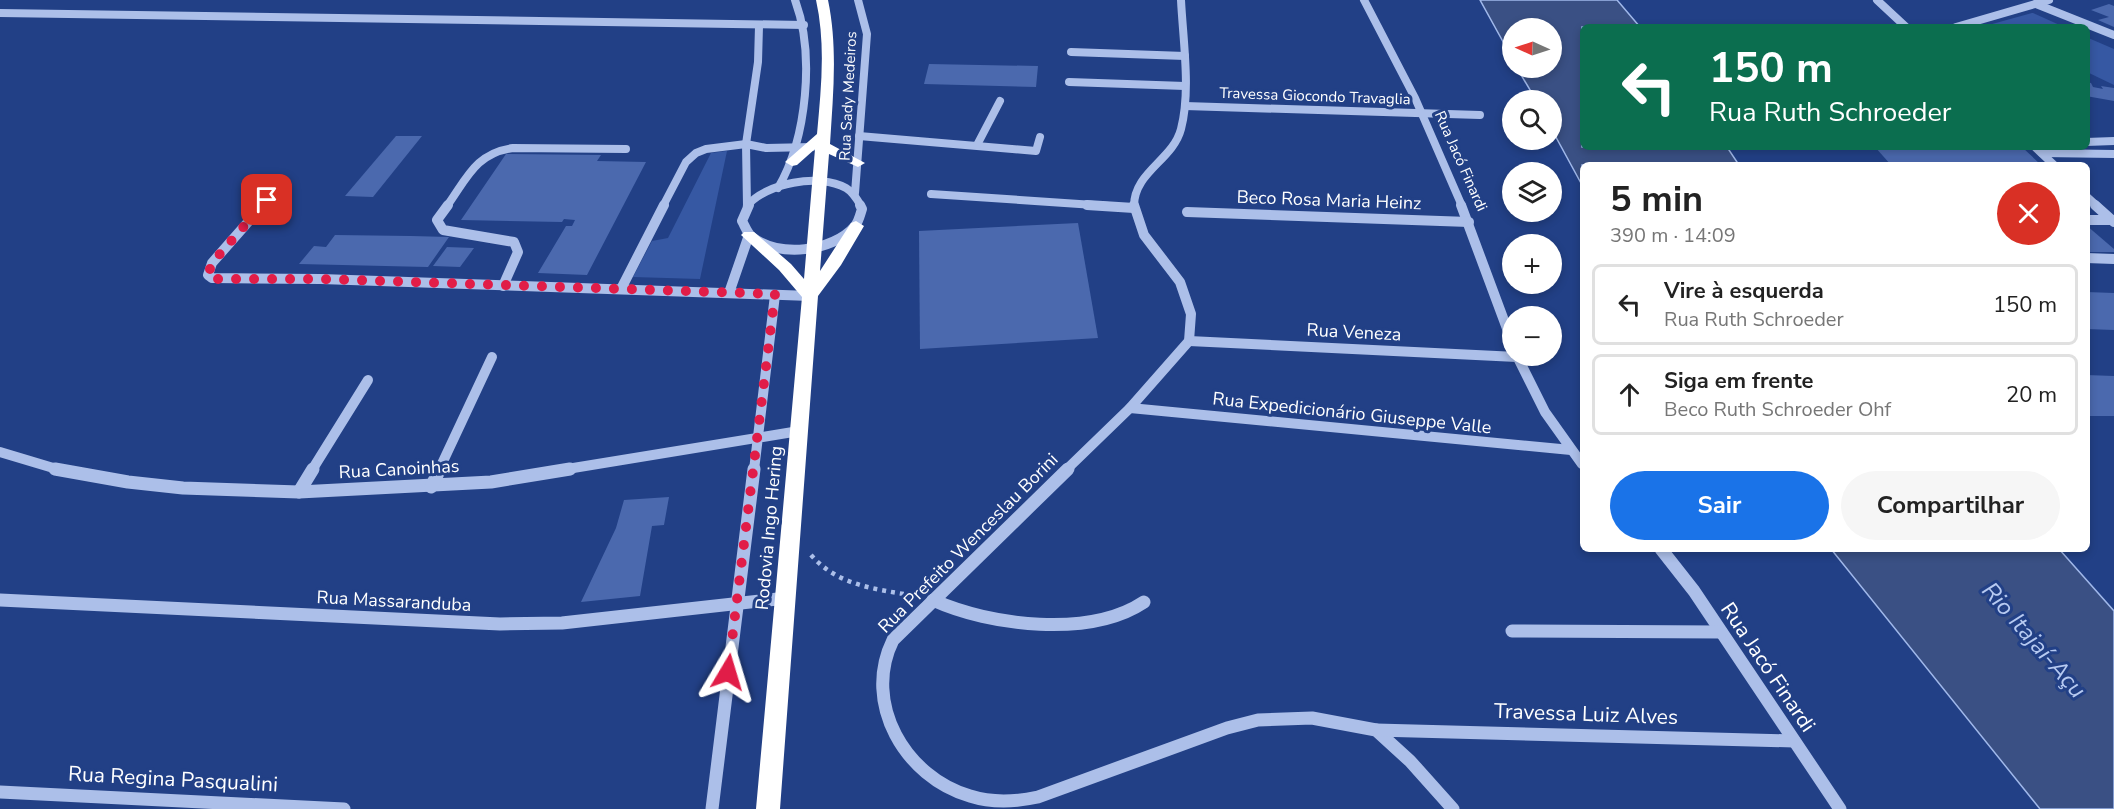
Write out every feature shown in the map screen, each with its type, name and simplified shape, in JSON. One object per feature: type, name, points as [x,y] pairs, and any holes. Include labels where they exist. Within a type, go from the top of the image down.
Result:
[{"type":"highway","name":"Rodovia Ingo Hering","points":[[768,809],[820,181],[819,143],[830,46],[822,0]]},
{"type":"highway","points":[[792,162],[819,143],[858,163]]},
{"type":"highway","points":[[749,236],[785,267],[810,296],[833,265],[856,226]]},
{"type":"street","points":[[778,188],[792,162],[807,80],[808,55],[804,25],[795,0]]},
{"type":"street","name":"Rua Sady Medeiros","points":[[856,226],[862,209],[855,194],[867,34],[858,0]]},
{"type":"street","points":[[1181,0],[1185,56],[1185,106],[1181,130],[1176,141],[1139,184],[1134,199],[1134,208],[1144,235],[1180,282],[1191,314],[1189,341]]},
{"type":"street","name":"Rua Jacó Finardi","points":[[1364,0],[1422,113],[1469,222],[1502,314]]},
{"type":"street","points":[[1877,0],[1903,24]]},
{"type":"street","points":[[1966,24],[2049,0]]},
{"type":"street","points":[[2036,4],[2086,24]]},
{"type":"street","points":[[0,13],[804,25]]},
{"type":"street","points":[[2090,25],[2114,35]]},
{"type":"street","points":[[759,26],[758,62],[746,144],[747,206],[742,221],[749,236],[766,245],[789,249],[814,247],[839,238],[856,226]]},
{"type":"street","points":[[1071,52],[1185,56]]},
{"type":"street","points":[[1070,82],[1185,86]]},
{"type":"street","points":[[977,145],[999,101]]},
{"type":"street","name":"Travessa Giocondo Travaglia","points":[[1185,106],[1480,115]]},
{"type":"street","points":[[859,136],[1036,151],[1040,137]]},
{"type":"street","points":[[2090,142],[2114,141]]},
{"type":"street","points":[[621,290],[686,162],[696,153],[706,149],[746,144],[766,148],[796,147],[819,143]]},
{"type":"street","points":[[503,285],[518,252],[514,242],[443,230],[437,220],[481,159],[497,150],[513,148],[626,149]]},
{"type":"street","points":[[2038,150],[2114,154]]},
{"type":"street","points":[[2038,150],[2051,162]]},
{"type":"street","points":[[747,206],[778,188],[820,181],[840,185],[855,194]]},
{"type":"street","points":[[932,194],[1134,208]]},
{"type":"street","points":[[267,200],[212,263],[208,275],[212,279],[310,279],[810,296]]},
{"type":"street","points":[[2090,200],[2113,221]]},
{"type":"street","name":"Beco Rosa Maria Heinz","points":[[1187,212],[1469,222]]},
{"type":"street","points":[[2090,220],[2113,221]]},
{"type":"street","points":[[729,293],[749,236]]},
{"type":"street","points":[[2090,258],[2114,260]]},
{"type":"street","points":[[711,809],[775,294]]},
{"type":"street","name":"Rua Veneza","points":[[1189,341],[1502,355]]},
{"type":"street","name":"Rua Prefeito Wenceslau Borini","points":[[1189,341],[1178,357],[1130,408],[893,640],[884,657],[881,675],[882,697],[888,721],[901,747],[917,766],[943,785],[964,794],[1010,801],[1038,797],[1227,728],[1258,720],[1312,718],[1376,730]]},
{"type":"street","points":[[431,487],[492,357]]},
{"type":"street","points":[[1522,366],[1540,404],[1580,461]]},
{"type":"street","points":[[299,492],[368,380]]},
{"type":"street","name":"Rua Expedicionário Giuseppe Valle","points":[[1130,408],[1571,450]]},
{"type":"street","name":"Rua Canoinhas","points":[[0,452],[62,471],[128,482],[183,488],[299,492],[431,487],[491,482],[800,431]]},
{"type":"street","name":"Rua Jacó Finardi","points":[[1663,552],[1694,591],[1840,809]]},
{"type":"street","name":"Rua Massaranduba","points":[[0,600],[500,624],[562,624],[786,598]]},
{"type":"street","points":[[933,600],[954,610],[977,616],[1071,624],[1101,621],[1125,614],[1144,602]]},
{"type":"street","points":[[1512,631],[1721,632]]},
{"type":"street","points":[[1376,730],[1410,761],[1453,809]]},
{"type":"street","name":"Travessa Luiz Alves","points":[[1376,730],[1794,741]]},
{"type":"street","name":"Rua Regina Pasqualini","points":[[0,792],[344,809]]},
{"type":"path","points":[[820,567],[844,582],[933,600]]},
{"type":"shaded area","points":[[2032,13],[2057,24],[1992,24]]},
{"type":"shaded area","points":[[2090,39],[2114,49],[2114,85],[2090,73]]},
{"type":"shaded area","points":[[727,151],[700,279],[633,277],[652,241],[668,238],[711,153]]},
{"type":"water","points":[[1480,0],[1617,0],[1637,24],[1580,24],[1580,150],[1729,150],[1737,162],[1580,162],[1580,181],[1562,148],[1562,90],[1530,90],[1523,78],[1562,78],[1562,18],[1502,18],[1502,40]]},
{"type":"water","name":"Rio Itajaí-Açu","points":[[1833,552],[2062,552],[2114,611],[2114,809],[2040,809]]},
{"type":"building","points":[[2109,4],[2114,6],[2114,27],[2098,20],[2109,17],[2091,10]]},
{"type":"building","points":[[929,64],[1038,66],[1036,87],[924,84]]},
{"type":"building","points":[[2090,83],[2093,87],[2114,88],[2114,101],[2090,97]]},
{"type":"building","points":[[396,136],[422,136],[373,197],[345,196]]},
{"type":"building","points":[[1878,150],[2025,150],[2038,162],[1888,162]]},
{"type":"building","points":[[506,154],[601,155],[597,161],[646,162],[587,275],[538,273],[566,226],[572,226],[575,220],[564,219],[562,222],[461,220]]},
{"type":"building","points":[[1078,223],[1098,338],[920,349],[919,231]]},
{"type":"building","points":[[2090,228],[2114,249],[2114,252],[2090,252]]},
{"type":"building","points":[[335,235],[449,237],[428,267],[299,264],[314,246],[326,247]]},
{"type":"building","points":[[447,247],[474,248],[460,267],[433,266]]},
{"type":"building","points":[[2090,292],[2114,293],[2114,330],[2090,329]]},
{"type":"building","points":[[2090,375],[2114,376],[2114,416],[2090,416]]},
{"type":"building","points":[[669,497],[664,525],[652,526],[640,596],[581,602],[616,528],[624,500]]},
{"type":"route","points":[[267,200],[212,263],[208,269],[208,275],[212,279],[321,279],[775,294],[728,672]]}]
